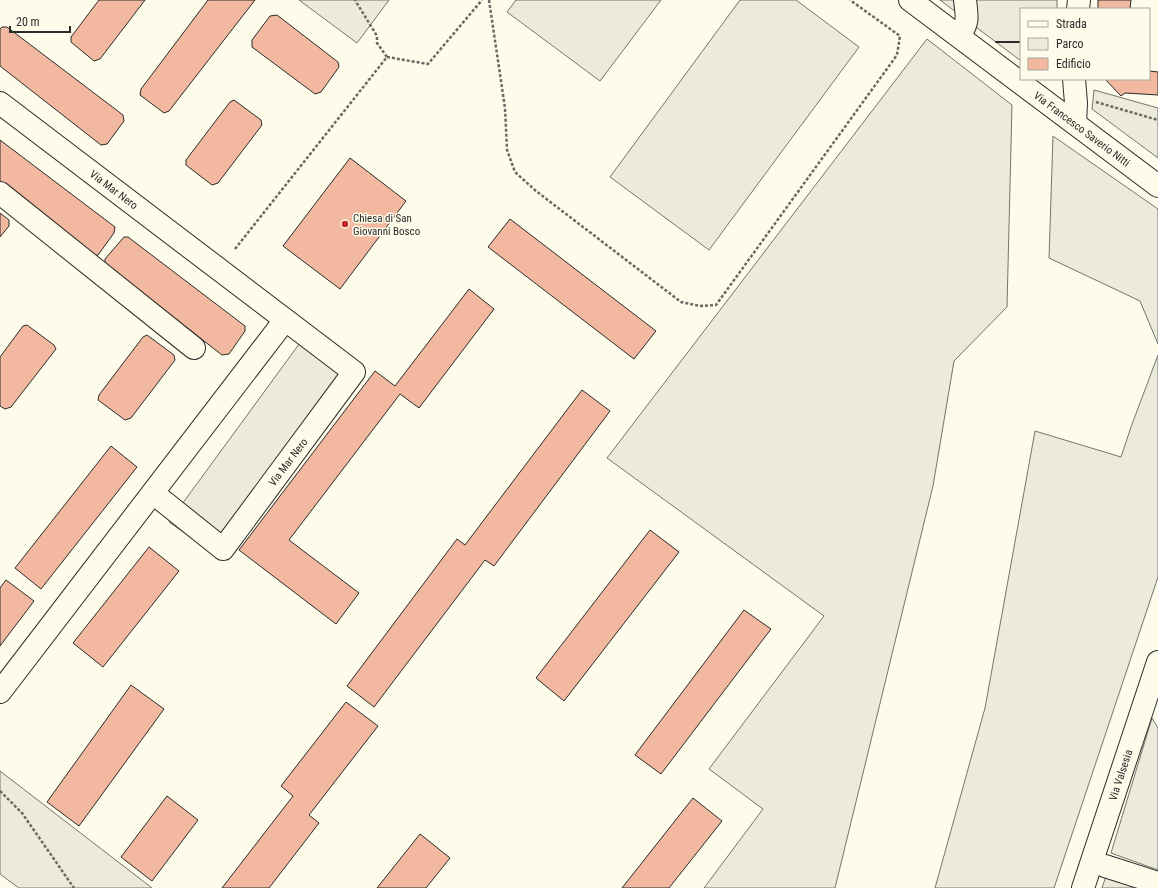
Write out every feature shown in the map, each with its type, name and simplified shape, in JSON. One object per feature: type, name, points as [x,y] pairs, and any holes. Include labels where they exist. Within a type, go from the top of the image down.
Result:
[{"type":"street","name":"Via Francesco Saverio Nitti","points":[[910,0],[1158,186]]},
{"type":"street","points":[[959,36],[966,26],[968,18],[965,0]]},
{"type":"street","points":[[1074,80],[1076,103],[1075,124]]},
{"type":"street","name":"Via Mar Nero","points":[[0,103],[354,372],[223,549],[153,493]]},
{"type":"street","points":[[0,193],[194,348]]},
{"type":"street","points":[[0,692],[285,320]]},
{"type":"street","name":"Via Valsesia","points":[[1083,888],[1158,662]]},
{"type":"street","points":[[1105,866],[1158,883]]},
{"type":"path","points":[[356,0],[377,36],[377,43],[387,57],[428,64],[482,0]]},
{"type":"path","points":[[489,0],[505,108],[507,150],[515,172],[536,191],[681,302],[700,306],[716,305],[897,55],[900,36],[850,0]]},
{"type":"path","points":[[235,249],[387,57]]},
{"type":"path","points":[[1093,102],[1158,120]]},
{"type":"path","points":[[0,791],[22,813],[74,888]]},
{"type":"green space","points":[[299,0],[389,0],[357,43]]},
{"type":"green space","points":[[516,0],[661,0],[600,81],[507,12]]},
{"type":"green space","points":[[740,0],[796,0],[859,47],[709,250],[610,177]]},
{"type":"green space","points":[[940,0],[1057,0],[1057,8],[1020,8],[1020,60]]},
{"type":"green space","points":[[927,39],[1012,105],[1007,307],[954,361],[933,486],[835,888],[704,888],[763,809],[709,769],[824,616],[607,458]]},
{"type":"green space","points":[[1094,90],[1158,108],[1158,158],[1092,109]]},
{"type":"green space","points":[[1053,136],[1158,209],[1158,344],[1140,301],[1049,258]]},
{"type":"green space","points":[[1158,355],[1158,577],[1054,888],[935,888],[985,708],[1035,431],[1121,457]]},
{"type":"green space","points":[[1152,718],[1158,728],[1158,870],[1111,853]]},
{"type":"green space","points":[[0,771],[152,888],[19,888],[0,874]]},
{"type":"green space","points":[[1106,876],[1140,888],[1102,888]]},
{"type":"shaded area","points":[[305,336],[346,367],[209,550],[169,522]]},
{"type":"building","points":[[99,0],[145,0],[100,59],[94,61],[71,42],[71,37]]},
{"type":"building","points":[[208,0],[255,0],[169,111],[164,113],[140,95],[141,89]]},
{"type":"building","points":[[1098,0],[1131,0],[1130,8],[1098,8]]},
{"type":"building","points":[[277,15],[338,62],[339,67],[321,92],[315,94],[252,47],[252,40],[270,16]]},
{"type":"building","points":[[2,27],[7,27],[123,115],[124,121],[107,144],[101,145],[0,66],[0,29]]},
{"type":"building","points":[[1150,71],[1158,72],[1158,95],[1125,93],[1121,96],[1106,80],[1150,80]]},
{"type":"building","points":[[234,100],[261,120],[262,125],[218,183],[212,185],[186,165],[186,160],[230,102]]},
{"type":"building","points":[[0,140],[115,227],[114,233],[98,255],[92,256],[0,185]]},
{"type":"building","name":"Chiesa di San Giovanni Bosco","points":[[350,158],[406,201],[340,289],[283,246]]},
{"type":"building","points":[[0,213],[9,220],[9,226],[0,237]]},
{"type":"building","points":[[510,219],[656,331],[634,359],[488,247]]},
{"type":"building","points":[[124,237],[128,237],[245,326],[245,331],[229,354],[222,355],[105,264],[105,259]]},
{"type":"building","points":[[469,289],[494,309],[419,408],[400,394],[289,540],[359,593],[336,624],[239,550],[375,371],[395,386]]},
{"type":"building","points":[[27,325],[54,345],[56,349],[11,407],[5,409],[0,406],[0,357],[23,326]]},
{"type":"building","points":[[147,335],[174,355],[175,360],[131,418],[125,420],[98,400],[99,395],[143,337]]},
{"type":"building","points":[[582,390],[610,411],[494,566],[485,560],[374,707],[347,686],[457,539],[465,545]]},
{"type":"building","points":[[111,446],[137,467],[41,589],[15,568]]},
{"type":"building","points":[[650,530],[679,552],[564,701],[536,678]]},
{"type":"building","points":[[149,547],[179,571],[103,667],[73,643]]},
{"type":"building","points":[[6,580],[34,601],[0,646],[0,588]]},
{"type":"building","points":[[744,610],[771,629],[661,774],[635,755]]},
{"type":"building","points":[[131,685],[164,709],[79,826],[47,802]]},
{"type":"building","points":[[346,702],[378,726],[309,815],[319,823],[269,888],[222,888],[293,796],[281,786]]},
{"type":"building","points":[[167,796],[198,820],[152,881],[121,857]]},
{"type":"building","points":[[693,798],[722,821],[669,888],[622,888]]},
{"type":"building","points":[[420,834],[450,858],[426,888],[377,888]]},
{"type":"wall","points":[[996,42],[1020,42]]},
{"type":"place","name":"Chiesa di San Giovanni Bosco","points":[[345,224]]}]
